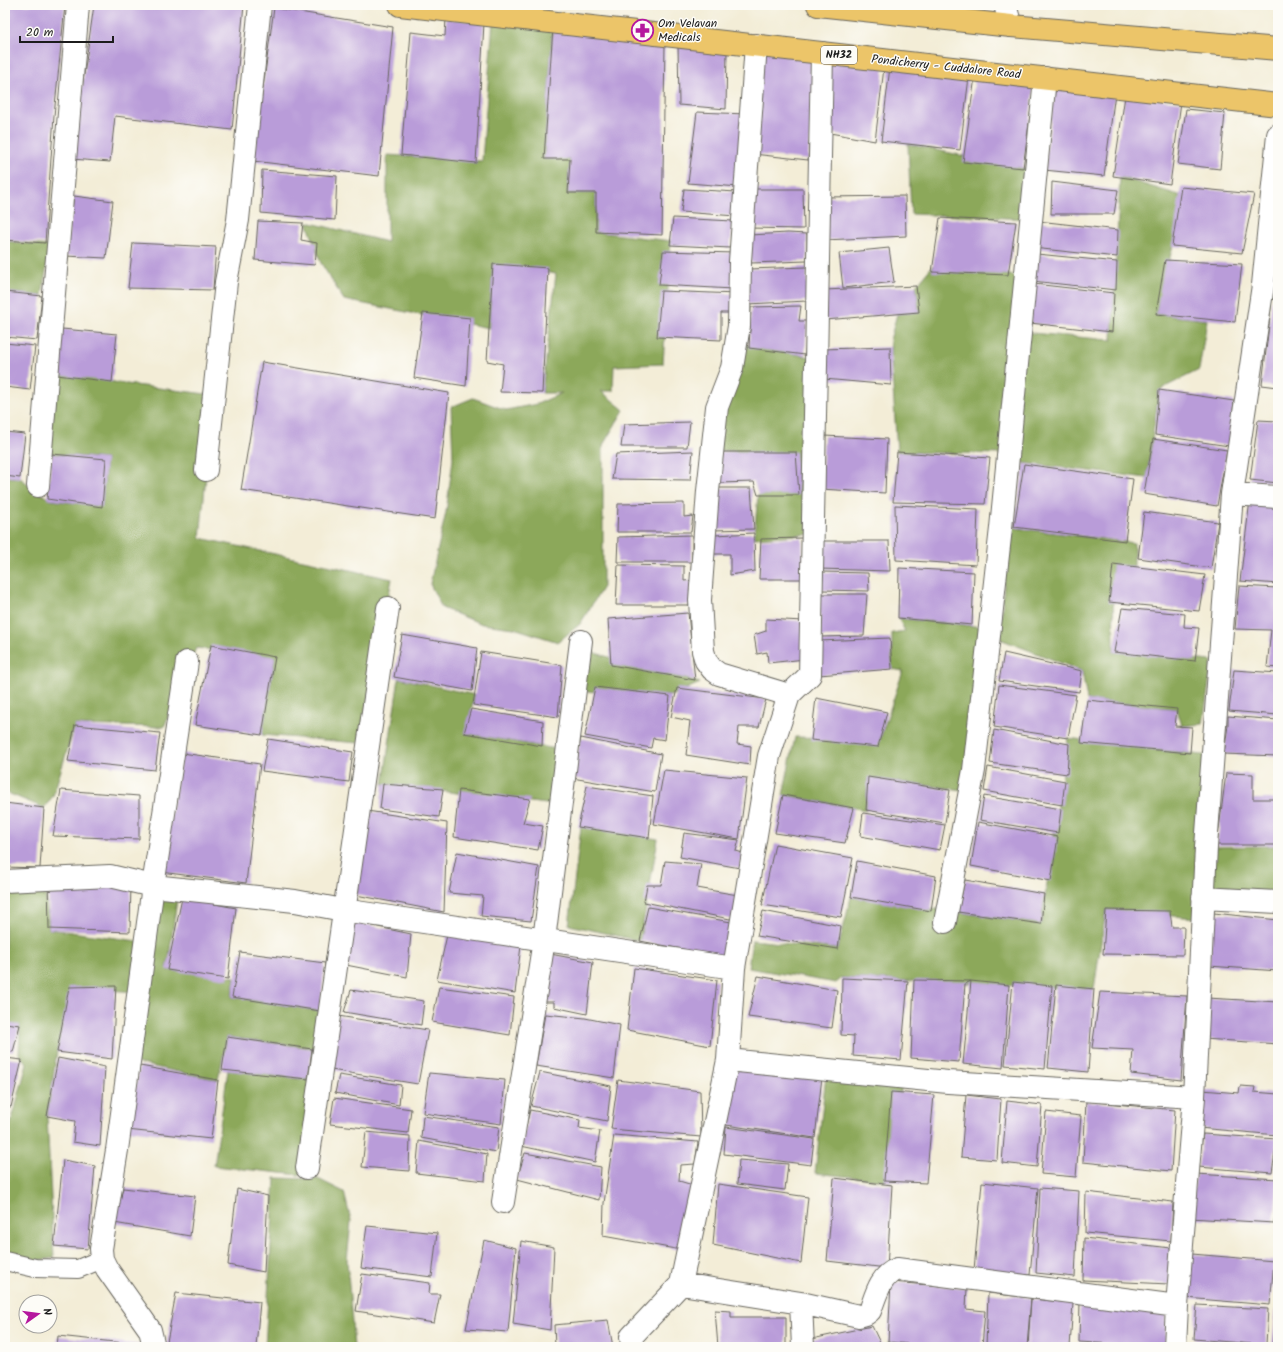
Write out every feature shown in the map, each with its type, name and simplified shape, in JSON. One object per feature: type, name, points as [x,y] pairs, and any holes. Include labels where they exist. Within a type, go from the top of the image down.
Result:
[{"type":"highway","name":"Pondicherry - Cuddalore Road","points":[[400,5],[1278,105]]},
{"type":"highway","points":[[818,5],[1010,26],[1278,49]]},
{"type":"street","points":[[38,486],[78,5]]},
{"type":"street","points":[[206,470],[226,282],[238,220],[260,5]]},
{"type":"street","points":[[1005,5],[1010,26]]},
{"type":"street","points":[[756,45],[740,261],[739,326],[732,368],[717,407],[708,491],[700,600],[703,651],[706,660],[712,668],[718,674],[789,695]]},
{"type":"street","points":[[632,1347],[631,1337],[681,1284],[728,1060],[734,968],[769,756],[789,695],[810,675],[822,53]]},
{"type":"street","points":[[945,922],[974,770],[1001,528],[1045,78]]},
{"type":"street","points":[[1176,1347],[1177,1306],[1194,1097],[1203,898],[1232,494],[1271,285],[1278,135]]},
{"type":"street","points":[[1232,494],[1278,497]]},
{"type":"street","points":[[307,1168],[343,910],[388,608]]},
{"type":"street","points":[[503,1202],[544,940],[582,641]]},
{"type":"street","points":[[154,1347],[150,1330],[107,1269],[102,1259],[101,1249],[117,1150],[153,886],[187,662]]},
{"type":"street","points":[[5,881],[110,876],[153,886],[295,901],[343,910],[734,968]]},
{"type":"street","points":[[1203,898],[1278,902]]},
{"type":"street","points":[[728,1060],[948,1082],[1194,1097]]},
{"type":"street","points":[[681,1284],[801,1303],[862,1316],[870,1311],[883,1279],[889,1273],[897,1269],[1177,1306]]},
{"type":"street","points":[[801,1303],[803,1347]]},
{"type":"lane","points":[[5,1261],[36,1268],[78,1269],[102,1259]]},
{"type":"green space","points":[[493,20],[553,27],[544,159],[570,159],[568,193],[596,193],[596,232],[671,241],[663,364],[614,366],[613,391],[601,391],[624,410],[603,445],[603,587],[580,624],[558,642],[514,628],[482,624],[442,608],[430,584],[446,512],[453,459],[451,407],[473,398],[506,410],[537,404],[562,393],[542,393],[556,274],[493,264],[489,328],[344,300],[321,263],[307,222],[387,242],[387,155],[482,161]]},
{"type":"green space","points":[[908,144],[1035,171],[1031,219],[911,214]]},
{"type":"green space","points":[[1120,177],[1185,197],[1156,314],[1207,320],[1199,370],[1159,390],[1147,478],[1008,461],[1020,332],[1112,340]]},
{"type":"green space","points":[[5,241],[50,246],[42,296],[5,292]]},
{"type":"green space","points":[[933,265],[1025,277],[1002,454],[897,452],[890,340],[897,314],[919,312],[916,286]]},
{"type":"green space","points":[[740,344],[816,358],[813,534],[754,538],[758,495],[796,454],[713,450]]},
{"type":"green space","points":[[58,370],[119,383],[214,395],[200,538],[392,579],[359,743],[262,735],[275,657],[196,648],[164,727],[75,725],[53,796],[44,808],[5,792],[5,477],[20,478],[50,500],[102,506],[106,459],[47,453]]},
{"type":"green space","points":[[1008,527],[1134,543],[1134,566],[1113,568],[1114,652],[1212,661],[1203,724],[1182,726],[1177,709],[1087,700],[1082,671],[1000,639]]},
{"type":"green space","points":[[898,618],[984,627],[963,790],[868,778],[866,810],[783,795],[795,737],[880,739],[903,671],[892,669],[892,633],[905,631]]},
{"type":"green space","points":[[581,649],[700,683],[670,696],[581,691]]},
{"type":"green space","points":[[399,678],[475,695],[465,733],[562,750],[555,805],[383,784]]},
{"type":"green space","points":[[1068,738],[1210,756],[1195,918],[1106,910],[1094,989],[842,978],[836,983],[748,968],[752,940],[838,949],[851,897],[1041,924]]},
{"type":"green space","points":[[581,827],[658,839],[640,941],[569,925]]},
{"type":"green space","points":[[1278,846],[1278,899],[1208,898],[1206,847]]},
{"type":"green space","points":[[44,879],[49,929],[138,941],[138,992],[72,988],[57,1052],[47,1116],[54,1258],[5,1266],[5,1145],[27,1064],[19,1054],[20,1026],[5,1024],[5,884]]},
{"type":"green space","points":[[153,886],[178,893],[167,970],[235,977],[232,997],[320,1011],[320,1049],[227,1037],[218,1080],[136,1063]]},
{"type":"green space","points":[[228,1070],[315,1081],[300,1175],[214,1166]]},
{"type":"green space","points":[[826,1075],[902,1082],[890,1181],[815,1173]]},
{"type":"green space","points":[[275,1178],[318,1179],[344,1192],[351,1221],[347,1260],[354,1347],[265,1347]]},
{"type":"green space","points":[[460,1340],[498,1347],[455,1347]]},
{"type":"green space","points":[[888,1342],[942,1347],[889,1347]]},
{"type":"building","points":[[5,5],[65,5],[54,116],[45,243],[5,240]]},
{"type":"building","points":[[94,5],[244,5],[232,130],[115,116],[110,162],[72,159]]},
{"type":"building","points":[[274,8],[393,27],[379,176],[253,161]]},
{"type":"building","points":[[446,18],[484,23],[476,163],[401,155],[411,32],[445,36]]},
{"type":"building","points":[[553,27],[665,44],[662,235],[596,232],[596,193],[568,193],[570,159],[544,159]]},
{"type":"building","points":[[678,43],[727,50],[726,109],[679,105]]},
{"type":"building","points":[[759,50],[815,59],[808,160],[753,154]]},
{"type":"building","points":[[828,60],[884,68],[875,141],[830,133]]},
{"type":"building","points":[[890,67],[969,77],[960,150],[881,141]]},
{"type":"building","points":[[975,77],[1034,85],[1023,168],[963,162]]},
{"type":"building","points":[[1056,85],[1115,93],[1104,176],[1044,170]]},
{"type":"building","points":[[1125,96],[1181,102],[1170,184],[1113,176]]},
{"type":"building","points":[[1186,109],[1225,113],[1220,169],[1178,164]]},
{"type":"building","points":[[697,112],[746,114],[739,187],[688,183]]},
{"type":"building","points":[[262,170],[337,176],[335,220],[261,213]]},
{"type":"building","points":[[1052,182],[1118,190],[1114,214],[1051,214]]},
{"type":"building","points":[[1181,187],[1254,194],[1242,253],[1172,246]]},
{"type":"building","points":[[684,189],[737,192],[736,216],[681,212]]},
{"type":"building","points":[[751,189],[803,189],[804,229],[749,228]]},
{"type":"building","points":[[74,196],[113,201],[106,258],[65,256]]},
{"type":"building","points":[[905,196],[906,236],[825,240],[824,197]]},
{"type":"building","points":[[673,218],[733,221],[730,248],[670,245]]},
{"type":"building","points":[[940,218],[1016,222],[1008,275],[932,272]]},
{"type":"building","points":[[258,221],[303,223],[301,240],[317,243],[315,265],[255,260]]},
{"type":"building","points":[[1038,221],[1118,230],[1117,257],[1033,248]]},
{"type":"building","points":[[788,233],[807,234],[807,261],[751,263],[749,235]]},
{"type":"building","points":[[133,243],[216,247],[213,290],[128,288]]},
{"type":"building","points":[[889,248],[894,282],[843,288],[839,253]]},
{"type":"building","points":[[663,251],[735,253],[733,289],[659,285]]},
{"type":"building","points":[[1037,254],[1117,262],[1116,290],[1032,281]]},
{"type":"building","points":[[1165,260],[1242,264],[1235,322],[1156,314]]},
{"type":"building","points":[[493,264],[548,268],[542,393],[500,392],[503,364],[487,361]]},
{"type":"building","points":[[807,267],[807,301],[748,304],[749,269]]},
{"type":"building","points":[[1034,284],[1114,293],[1112,332],[1030,323]]},
{"type":"building","points":[[916,286],[919,312],[825,320],[824,290]]},
{"type":"building","points":[[661,291],[737,294],[737,313],[721,313],[721,340],[657,337]]},
{"type":"building","points":[[5,292],[42,296],[37,340],[5,337]]},
{"type":"building","points":[[1272,299],[1278,300],[1278,387],[1262,385]]},
{"type":"building","points":[[801,306],[799,321],[807,321],[805,355],[749,348],[751,307]]},
{"type":"building","points":[[423,313],[470,318],[466,386],[414,378]]},
{"type":"building","points":[[62,329],[117,334],[112,382],[57,375]]},
{"type":"building","points":[[5,343],[35,346],[30,390],[5,387]]},
{"type":"building","points":[[890,347],[891,385],[824,379],[823,349]]},
{"type":"building","points":[[262,362],[449,393],[435,519],[241,490]]},
{"type":"building","points":[[1159,390],[1234,401],[1229,446],[1155,435]]},
{"type":"building","points":[[1258,420],[1278,421],[1278,483],[1250,480]]},
{"type":"building","points":[[690,422],[687,447],[621,447],[624,424]]},
{"type":"building","points":[[5,432],[25,434],[20,478],[5,476]]},
{"type":"building","points":[[824,436],[887,439],[885,493],[821,489]]},
{"type":"building","points":[[1153,439],[1227,450],[1217,506],[1144,494]]},
{"type":"building","points":[[693,451],[690,480],[612,479],[616,454]]},
{"type":"building","points":[[720,452],[796,452],[799,495],[758,495],[754,482],[718,483]]},
{"type":"building","points":[[897,452],[990,458],[985,504],[893,502]]},
{"type":"building","points":[[52,454],[106,459],[102,507],[47,499]]},
{"type":"building","points":[[1024,464],[1133,479],[1125,541],[1014,527]]},
{"type":"building","points":[[716,488],[751,488],[754,529],[713,530]]},
{"type":"building","points":[[1250,500],[1278,501],[1278,584],[1240,581]]},
{"type":"building","points":[[684,503],[684,517],[693,516],[691,532],[617,532],[618,504]]},
{"type":"building","points":[[895,505],[978,509],[976,565],[896,560]]},
{"type":"building","points":[[1144,512],[1218,522],[1211,568],[1138,558]]},
{"type":"building","points":[[754,533],[755,571],[730,575],[730,554],[713,554],[715,535]]},
{"type":"building","points":[[692,535],[692,562],[617,562],[618,537]]},
{"type":"building","points":[[802,538],[804,579],[759,579],[761,539]]},
{"type":"building","points":[[820,541],[889,541],[890,571],[819,569]]},
{"type":"building","points":[[1113,564],[1205,575],[1199,611],[1109,602]]},
{"type":"building","points":[[618,565],[684,566],[684,581],[695,580],[694,605],[616,605]]},
{"type":"building","points":[[899,568],[974,572],[972,625],[898,618]]},
{"type":"building","points":[[823,572],[868,573],[869,591],[822,590]]},
{"type":"building","points":[[1239,586],[1278,588],[1278,668],[1267,667],[1271,630],[1235,629]]},
{"type":"building","points":[[819,594],[867,594],[864,636],[821,637]]},
{"type":"building","points":[[1122,608],[1185,614],[1184,627],[1199,628],[1195,661],[1114,652]]},
{"type":"building","points":[[688,613],[695,680],[611,665],[608,619]]},
{"type":"building","points":[[766,619],[803,621],[805,659],[768,663],[767,652],[757,654],[754,635],[766,631]]},
{"type":"building","points":[[402,635],[477,648],[472,691],[394,677]]},
{"type":"building","points":[[890,638],[892,669],[819,675],[819,641]]},
{"type":"building","points":[[211,645],[275,657],[262,735],[195,725]]},
{"type":"building","points":[[481,652],[562,665],[558,717],[473,705]]},
{"type":"building","points":[[1004,653],[1082,671],[1079,692],[999,681]]},
{"type":"building","points":[[1234,670],[1278,673],[1278,715],[1229,711]]},
{"type":"building","points":[[999,685],[1076,695],[1068,738],[994,727]]},
{"type":"building","points":[[595,687],[670,696],[665,740],[653,738],[651,748],[585,736]]},
{"type":"building","points":[[677,688],[766,699],[759,727],[739,727],[737,744],[751,746],[750,765],[686,755],[690,721],[671,717]]},
{"type":"building","points":[[816,698],[887,712],[878,747],[811,740]]},
{"type":"building","points":[[1087,700],[1177,709],[1175,726],[1192,727],[1190,753],[1081,743]]},
{"type":"building","points":[[471,709],[543,721],[542,746],[464,733]]},
{"type":"building","points":[[1228,716],[1278,720],[1278,756],[1224,754]]},
{"type":"building","points":[[75,725],[160,733],[155,770],[68,761]]},
{"type":"building","points":[[994,730],[1069,744],[1067,774],[990,763]]},
{"type":"building","points":[[581,738],[661,754],[655,792],[572,778]]},
{"type":"building","points":[[268,739],[353,752],[349,782],[262,771]]},
{"type":"building","points":[[182,753],[260,764],[246,883],[161,872]]},
{"type":"building","points":[[988,767],[1065,781],[1062,805],[984,791]]},
{"type":"building","points":[[664,770],[747,778],[739,839],[654,824]]},
{"type":"building","points":[[1226,773],[1253,774],[1253,799],[1278,799],[1278,845],[1217,845]]},
{"type":"building","points":[[868,777],[950,790],[945,823],[866,810]]},
{"type":"building","points":[[383,784],[443,789],[439,817],[380,809]]},
{"type":"building","points":[[587,786],[653,796],[649,838],[578,827]]},
{"type":"building","points":[[61,790],[139,796],[139,839],[53,836]]},
{"type":"building","points":[[459,790],[530,799],[523,823],[543,826],[538,850],[454,837]]},
{"type":"building","points":[[783,795],[854,808],[845,843],[775,833]]},
{"type":"building","points":[[984,796],[1061,809],[1058,833],[980,820]]},
{"type":"building","points":[[5,803],[44,808],[40,868],[5,867]]},
{"type":"building","points":[[367,811],[447,823],[444,912],[356,895]]},
{"type":"building","points":[[863,813],[945,825],[940,850],[860,836]]},
{"type":"building","points":[[978,822],[1058,837],[1051,881],[971,866]]},
{"type":"building","points":[[684,833],[739,840],[736,851],[743,853],[740,868],[680,857]]},
{"type":"building","points":[[775,844],[853,858],[841,917],[762,905]]},
{"type":"building","points":[[457,852],[539,867],[531,921],[481,916],[483,896],[449,893]]},
{"type":"building","points":[[665,861],[701,864],[697,888],[738,895],[735,920],[644,902],[647,885],[661,885]]},
{"type":"building","points":[[857,861],[936,876],[931,911],[851,897]]},
{"type":"building","points":[[48,879],[131,881],[130,932],[49,929]]},
{"type":"building","points":[[965,880],[1044,894],[1041,924],[958,912]]},
{"type":"building","points":[[182,898],[236,908],[228,979],[167,970]]},
{"type":"building","points":[[648,907],[731,922],[726,957],[640,941]]},
{"type":"building","points":[[1106,910],[1170,911],[1172,927],[1184,927],[1183,955],[1103,954]]},
{"type":"building","points":[[763,911],[841,926],[838,949],[757,936]]},
{"type":"building","points":[[1214,913],[1278,920],[1278,971],[1209,966]]},
{"type":"building","points":[[354,922],[411,934],[407,977],[346,965]]},
{"type":"building","points":[[447,935],[521,946],[515,993],[437,980]]},
{"type":"building","points":[[240,952],[325,963],[320,1011],[232,997]]},
{"type":"building","points":[[550,954],[593,962],[587,1014],[554,1007],[554,1002],[542,1002]]},
{"type":"building","points":[[634,968],[717,980],[710,1046],[627,1030]]},
{"type":"building","points":[[758,976],[837,990],[832,1028],[748,1017]]},
{"type":"building","points":[[842,978],[908,981],[901,1060],[853,1056],[854,1036],[841,1035]]},
{"type":"building","points":[[914,980],[971,981],[965,984],[959,1062],[911,1058]]},
{"type":"building","points":[[971,981],[1009,985],[1003,1068],[963,1064]]},
{"type":"building","points":[[1013,982],[1052,986],[1045,1069],[1005,1065]]},
{"type":"building","points":[[1056,985],[1094,989],[1088,1072],[1048,1068]]},
{"type":"building","points":[[116,986],[112,1059],[57,1052],[69,987]]},
{"type":"building","points":[[439,987],[514,997],[510,1035],[432,1022]]},
{"type":"building","points":[[351,990],[424,1001],[421,1025],[344,1012]]},
{"type":"building","points":[[1100,992],[1187,996],[1181,1080],[1131,1074],[1133,1050],[1092,1048]]},
{"type":"building","points":[[1207,998],[1278,1002],[1278,1044],[1204,1039]]},
{"type":"building","points":[[545,1014],[585,1018],[620,1025],[614,1078],[536,1066]]},
{"type":"building","points":[[338,1016],[428,1030],[418,1084],[331,1070]]},
{"type":"building","points":[[5,1023],[20,1025],[13,1052],[5,1051]]},
{"type":"building","points":[[227,1037],[312,1049],[308,1079],[222,1070]]},
{"type":"building","points":[[5,1058],[22,1060],[11,1107],[5,1106]]},
{"type":"building","points":[[58,1058],[105,1067],[100,1146],[73,1142],[75,1121],[47,1116]]},
{"type":"building","points":[[140,1066],[218,1080],[211,1139],[127,1130]]},
{"type":"building","points":[[735,1068],[822,1077],[815,1138],[726,1125]]},
{"type":"building","points":[[540,1072],[611,1086],[607,1121],[531,1106]]},
{"type":"building","points":[[429,1073],[505,1080],[501,1124],[423,1113]]},
{"type":"building","points":[[339,1075],[401,1085],[399,1105],[335,1093]]},
{"type":"building","points":[[618,1080],[700,1091],[701,1137],[611,1129]]},
{"type":"building","points":[[1240,1086],[1255,1087],[1254,1092],[1278,1094],[1277,1135],[1199,1128],[1202,1090],[1239,1093]]},
{"type":"building","points":[[891,1092],[934,1095],[926,1183],[884,1181]]},
{"type":"building","points":[[966,1095],[1001,1099],[997,1160],[961,1157]]},
{"type":"building","points":[[334,1098],[411,1109],[408,1133],[330,1124]]},
{"type":"building","points":[[1007,1101],[1042,1105],[1037,1167],[1002,1163]]},
{"type":"building","points":[[1086,1101],[1175,1110],[1171,1171],[1083,1162]]},
{"type":"building","points":[[530,1110],[580,1120],[579,1128],[600,1131],[595,1162],[521,1146]]},
{"type":"building","points":[[1046,1112],[1081,1116],[1076,1177],[1041,1174]]},
{"type":"building","points":[[5,1115],[8,1115],[5,1125]]},
{"type":"building","points":[[423,1116],[499,1127],[496,1152],[421,1138]]},
{"type":"building","points":[[726,1127],[814,1139],[811,1165],[724,1154]]},
{"type":"building","points":[[366,1132],[410,1136],[409,1171],[362,1167]]},
{"type":"building","points":[[1203,1134],[1277,1139],[1272,1173],[1198,1167]]},
{"type":"building","points":[[614,1135],[698,1142],[695,1164],[680,1165],[679,1181],[693,1185],[681,1250],[603,1236],[604,1203]]},
{"type":"building","points":[[419,1141],[487,1154],[485,1181],[416,1173]]},
{"type":"building","points":[[525,1153],[601,1167],[599,1200],[517,1179]]},
{"type":"building","points":[[63,1160],[95,1166],[88,1249],[54,1246]]},
{"type":"building","points":[[739,1160],[788,1164],[785,1190],[737,1184]]},
{"type":"building","points":[[1196,1174],[1278,1179],[1274,1223],[1190,1218]]},
{"type":"building","points":[[834,1178],[892,1185],[887,1268],[827,1261]]},
{"type":"building","points":[[982,1182],[1038,1188],[1030,1275],[974,1270]]},
{"type":"building","points":[[718,1184],[808,1197],[801,1263],[713,1245]]},
{"type":"building","points":[[123,1188],[195,1196],[190,1236],[114,1223]]},
{"type":"building","points":[[1040,1188],[1079,1191],[1075,1277],[1036,1273]]},
{"type":"building","points":[[237,1189],[268,1196],[264,1272],[228,1265]]},
{"type":"building","points":[[1086,1192],[1173,1202],[1171,1241],[1085,1233]]},
{"type":"building","points":[[367,1226],[437,1233],[432,1277],[361,1268]]},
{"type":"building","points":[[1084,1238],[1171,1248],[1169,1284],[1083,1280]]},
{"type":"building","points":[[484,1240],[516,1248],[508,1332],[466,1329]]},
{"type":"building","points":[[521,1241],[554,1247],[550,1330],[513,1324]]},
{"type":"building","points":[[1192,1254],[1274,1261],[1270,1305],[1186,1298]]},
{"type":"building","points":[[362,1274],[430,1283],[429,1294],[440,1294],[434,1323],[356,1311]]},
{"type":"building","points":[[891,1282],[967,1288],[966,1309],[985,1311],[982,1347],[942,1347],[888,1342]]},
{"type":"building","points":[[176,1293],[260,1302],[256,1347],[166,1347]]},
{"type":"building","points":[[988,1293],[1031,1298],[1027,1347],[986,1347]]},
{"type":"building","points":[[1031,1299],[1073,1303],[1070,1347],[1028,1347]]},
{"type":"building","points":[[1080,1301],[1167,1311],[1165,1347],[1079,1342]]},
{"type":"building","points":[[1197,1305],[1268,1309],[1266,1345],[1194,1339]]},
{"type":"building","points":[[1276,1309],[1278,1309],[1278,1347],[1272,1347]]},
{"type":"building","points":[[715,1310],[731,1311],[731,1317],[786,1317],[786,1347],[718,1347]]},
{"type":"building","points":[[608,1320],[613,1347],[555,1347],[554,1325]]},
{"type":"building","points":[[872,1326],[882,1347],[813,1347],[812,1339]]},
{"type":"building","points":[[58,1336],[143,1345],[143,1347],[57,1347]]},
{"type":"place","name":"Om Velavan Medicals","points":[[643,30]]}]
